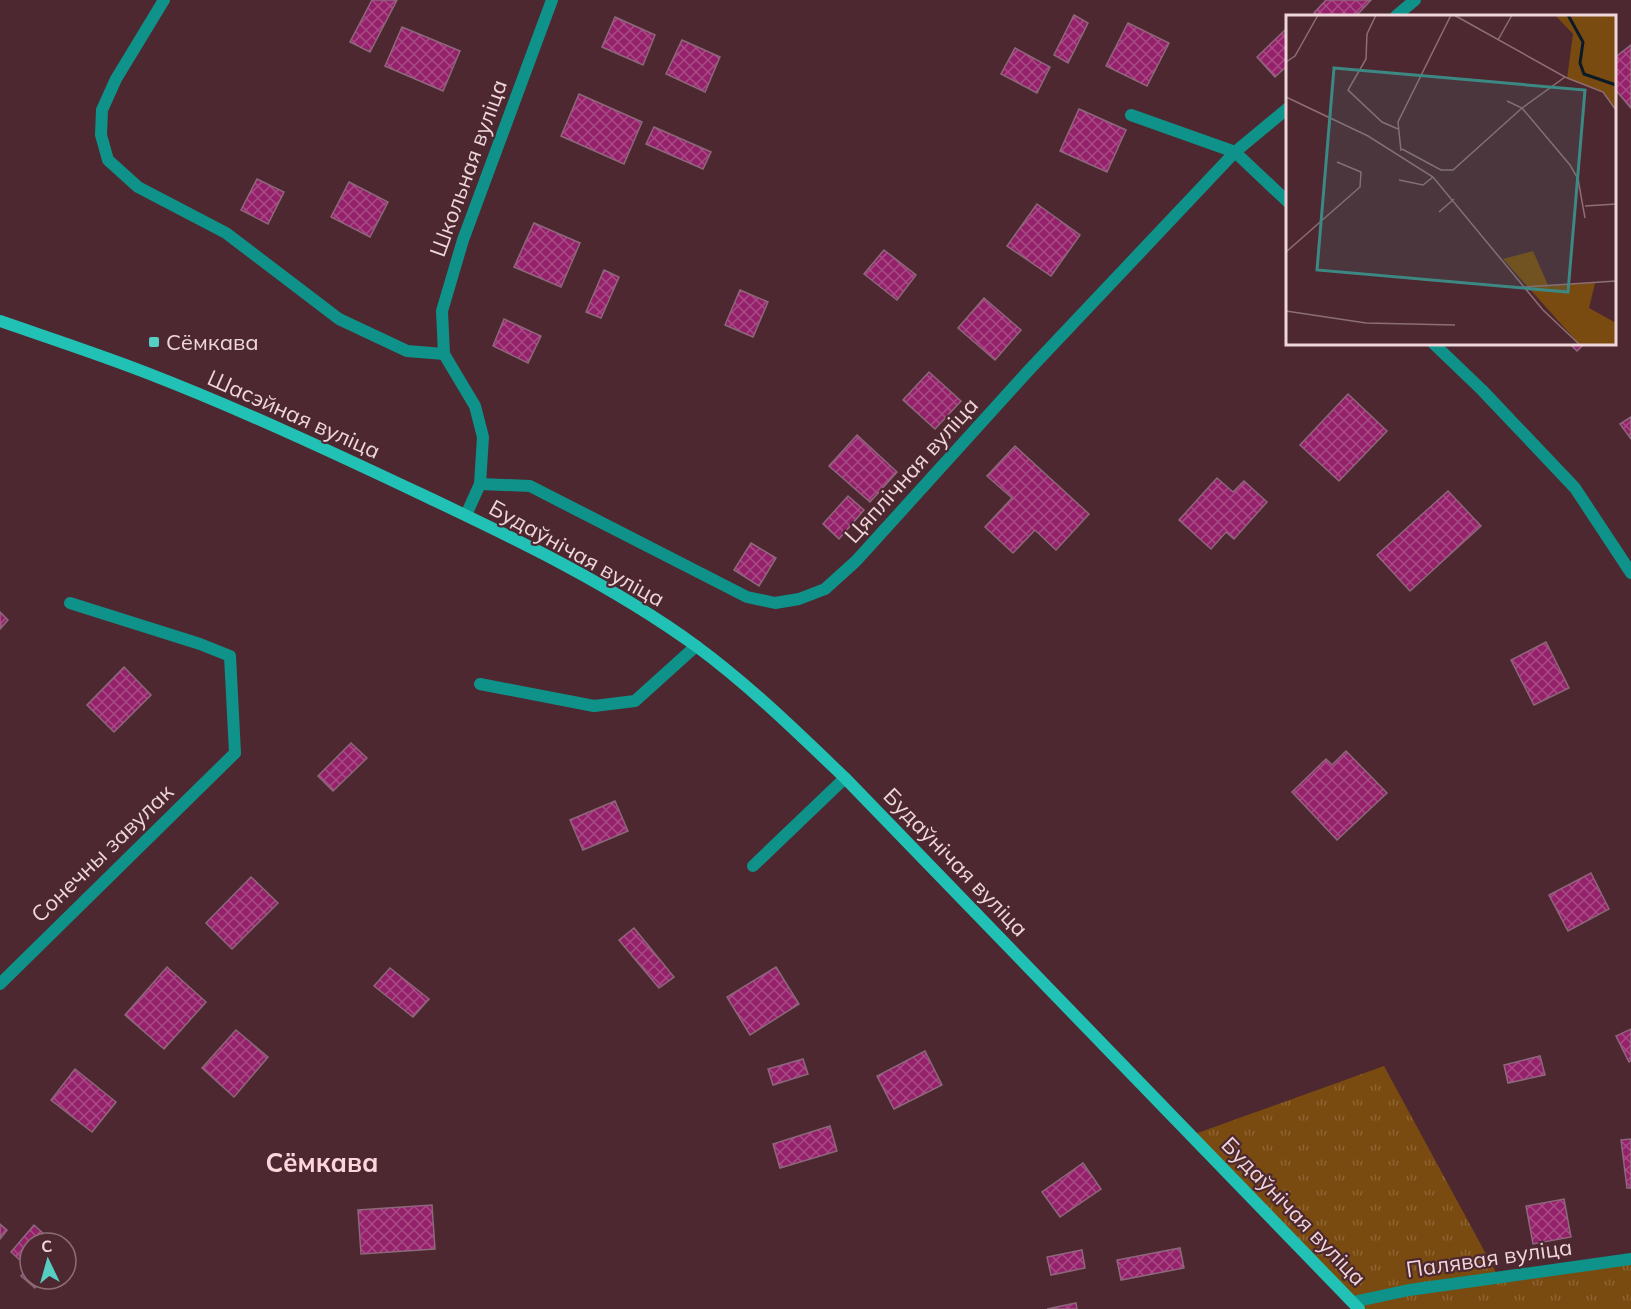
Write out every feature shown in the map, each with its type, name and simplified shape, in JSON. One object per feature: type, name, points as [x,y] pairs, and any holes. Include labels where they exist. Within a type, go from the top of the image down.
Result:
[{"type":"main road","name":"Шасэйная вуліца","points":[[0,321],[147,373],[363,466],[466,515]]},
{"type":"main road","name":"Будаўнічая вуліца","points":[[466,515],[624,599],[696,646],[767,704],[845,778],[1356,1306]]},
{"type":"street","points":[[164,0],[116,79],[102,111],[101,135],[108,160],[138,187],[226,233],[339,319],[407,351],[444,354]]},
{"type":"street","name":"Школьная вуліца","points":[[466,515],[480,484],[483,437],[475,406],[444,354],[442,311],[463,240],[552,0]]},
{"type":"street","points":[[1397,15],[1415,0]]},
{"type":"street","name":"Цяплічная вуліца","points":[[480,484],[530,486],[747,597],[775,603],[798,599],[825,589],[856,561],[1029,370],[1235,152],[1286,109]]},
{"type":"street","points":[[1131,115],[1235,152],[1286,201]]},
{"type":"street","points":[[1435,345],[1482,390],[1575,488],[1631,573]]},
{"type":"street","name":"Сонечны завулак","points":[[0,984],[235,753],[230,656],[200,644],[70,603]]},
{"type":"street","points":[[480,684],[594,706],[635,701],[696,646]]},
{"type":"street","points":[[753,866],[845,778]]},
{"type":"street","name":"Палявая вуліца","points":[[1356,1306],[1409,1290],[1631,1259]]},
{"type":"green space","points":[[1384,1066],[1499,1278],[1631,1259],[1631,1309],[1359,1309],[1192,1135]]},
{"type":"building","points":[[372,0],[397,0],[370,52],[350,42]]},
{"type":"building","points":[[1326,0],[1371,0],[1357,15],[1316,15],[1314,13]]},
{"type":"building","points":[[1074,15],[1088,23],[1068,63],[1054,55]]},
{"type":"building","points":[[615,17],[655,35],[643,65],[602,47]]},
{"type":"building","points":[[1128,23],[1169,43],[1147,86],[1106,66]]},
{"type":"building","points":[[402,27],[460,51],[443,91],[385,66]]},
{"type":"building","points":[[1286,29],[1286,67],[1275,77],[1257,57]]},
{"type":"building","points":[[682,40],[720,57],[705,92],[666,74]]},
{"type":"building","points":[[1631,45],[1631,108],[1616,90],[1616,56]]},
{"type":"building","points":[[1015,48],[1050,67],[1037,93],[1001,74]]},
{"type":"building","points":[[579,94],[642,122],[624,164],[561,136]]},
{"type":"building","points":[[1079,109],[1126,130],[1107,172],[1060,151]]},
{"type":"building","points":[[654,127],[711,152],[703,169],[646,144]]},
{"type":"building","points":[[257,179],[284,192],[268,224],[241,210]]},
{"type":"building","points":[[349,182],[388,202],[370,237],[331,217]]},
{"type":"building","points":[[1037,204],[1080,235],[1051,276],[1007,246]]},
{"type":"building","points":[[534,223],[580,243],[561,287],[514,267]]},
{"type":"building","points":[[884,250],[916,275],[897,300],[864,274]]},
{"type":"building","points":[[604,270],[619,277],[601,318],[586,312]]},
{"type":"building","points":[[740,290],[768,302],[753,337],[725,325]]},
{"type":"building","points":[[984,298],[1021,330],[995,360],[958,328]]},
{"type":"building","points":[[504,319],[541,336],[528,363],[493,346]]},
{"type":"building","points":[[1571,345],[1583,345],[1577,351]]},
{"type":"building","points":[[929,372],[961,401],[935,429],[903,400]]},
{"type":"building","points":[[1348,394],[1387,431],[1339,481],[1300,445]]},
{"type":"building","points":[[1631,417],[1631,439],[1620,424]]},
{"type":"building","points":[[857,435],[897,472],[870,502],[829,466]]},
{"type":"building","points":[[1015,446],[1089,514],[1056,550],[1035,530],[1013,553],[985,527],[1012,498],[987,476]]},
{"type":"building","points":[[1217,478],[1233,492],[1244,481],[1267,502],[1234,539],[1226,532],[1211,549],[1179,520]]},
{"type":"building","points":[[1448,491],[1481,526],[1410,591],[1377,555]]},
{"type":"building","points":[[848,496],[864,510],[839,539],[823,524]]},
{"type":"building","points":[[751,543],[776,558],[759,586],[734,570]]},
{"type":"building","points":[[0,612],[8,620],[0,629]]},
{"type":"building","points":[[1546,642],[1569,688],[1534,705],[1511,660]]},
{"type":"building","points":[[124,667],[151,695],[114,732],[87,705]]},
{"type":"building","points":[[351,743],[367,758],[333,791],[318,776]]},
{"type":"building","points":[[1346,751],[1387,793],[1337,840],[1292,792],[1326,759],[1332,765]]},
{"type":"building","points":[[615,801],[628,831],[583,850],[570,820]]},
{"type":"building","points":[[1591,873],[1609,909],[1568,931],[1549,895]]},
{"type":"building","points":[[251,877],[278,903],[232,949],[206,923]]},
{"type":"building","points":[[634,928],[674,977],[659,988],[619,940]]},
{"type":"building","points":[[167,967],[206,1002],[164,1049],[125,1015]]},
{"type":"building","points":[[776,967],[799,1004],[750,1035],[727,997]]},
{"type":"building","points":[[390,968],[429,999],[413,1017],[374,986]]},
{"type":"building","points":[[1631,1029],[1631,1061],[1629,1062],[1616,1036]]},
{"type":"building","points":[[236,1030],[268,1057],[234,1097],[202,1068]]},
{"type":"building","points":[[925,1051],[942,1085],[894,1109],[877,1076]]},
{"type":"building","points":[[1540,1056],[1545,1075],[1508,1083],[1504,1065]]},
{"type":"building","points":[[803,1059],[808,1074],[773,1085],[768,1069]]},
{"type":"building","points":[[75,1069],[116,1102],[92,1132],[51,1100]]},
{"type":"building","points":[[830,1126],[837,1151],[780,1168],[773,1144]]},
{"type":"building","points":[[1631,1139],[1631,1188],[1627,1188],[1621,1140]]},
{"type":"building","points":[[1083,1163],[1101,1189],[1060,1217],[1042,1192]]},
{"type":"building","points":[[1564,1199],[1571,1237],[1533,1244],[1526,1206]]},
{"type":"building","points":[[432,1205],[435,1249],[361,1254],[358,1210]]},
{"type":"building","points":[[0,1224],[7,1230],[0,1239]]},
{"type":"building","points":[[34,1225],[41,1231],[29,1231]]},
{"type":"building","points":[[18,1244],[18,1258],[11,1252]]},
{"type":"building","points":[[1180,1248],[1184,1268],[1121,1280],[1117,1260]]},
{"type":"building","points":[[1082,1250],[1085,1268],[1051,1275],[1047,1257]]},
{"type":"building","points":[[1076,1303],[1077,1309],[1047,1309]]},
{"type":"place","name":"Сёмкава","points":[[154,342]]},
{"type":"district","name":"Сёмкава","points":[[322,1163]]}]
